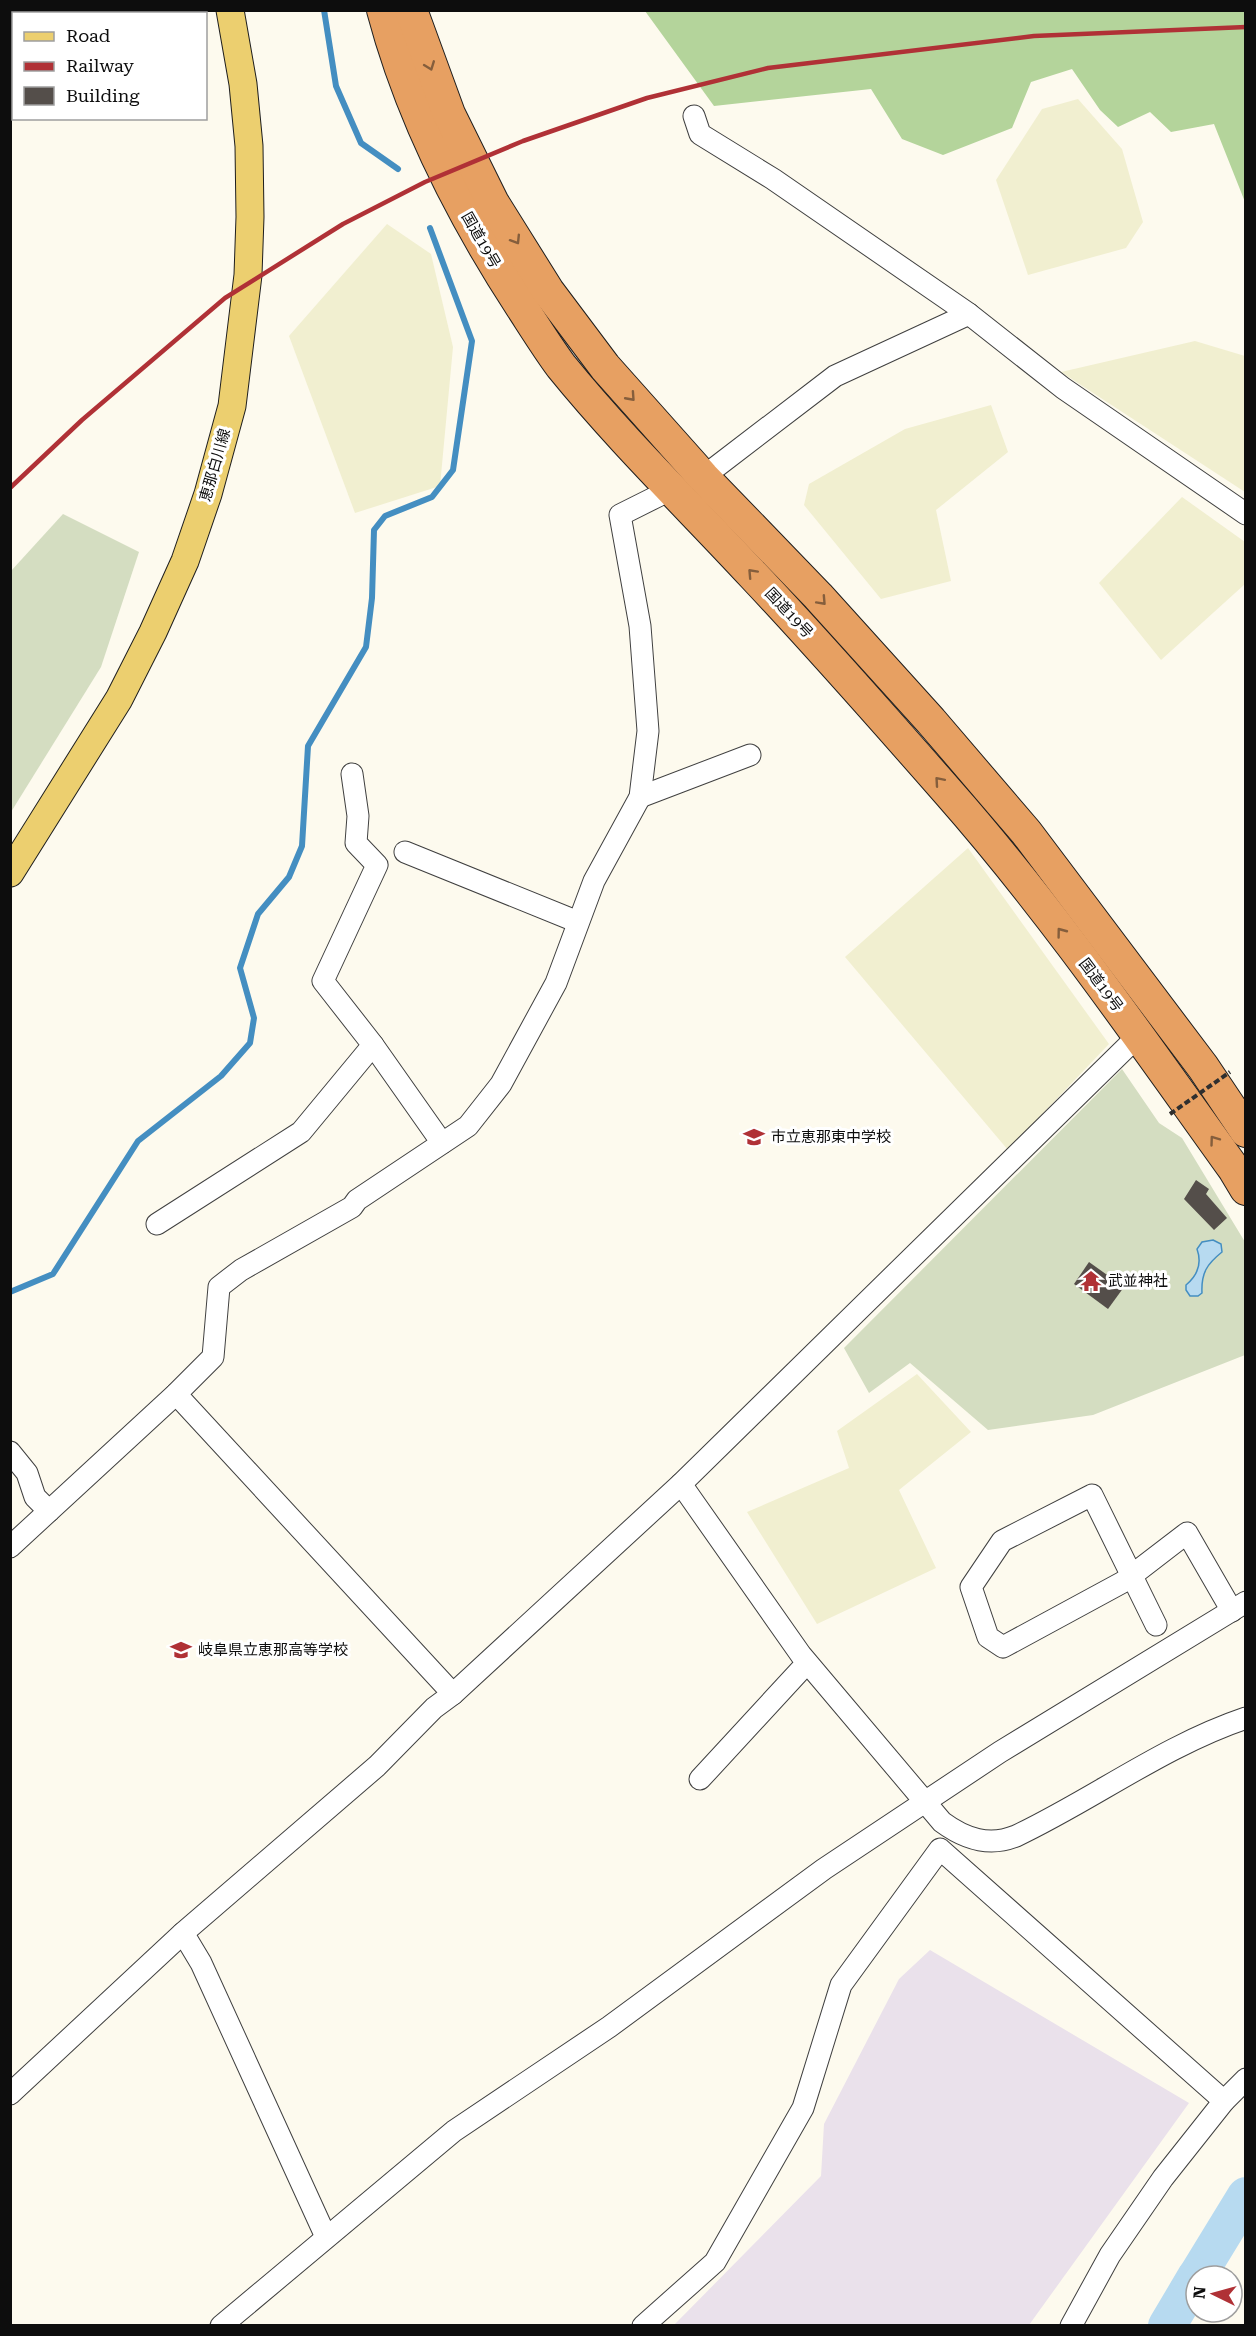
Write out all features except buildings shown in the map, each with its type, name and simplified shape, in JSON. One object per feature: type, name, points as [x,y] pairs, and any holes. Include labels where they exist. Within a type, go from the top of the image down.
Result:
[{"type":"highway","name":"国道19号","points":[[383,10],[389,35],[437,160],[485,251],[560,364],[669,488],[798,624],[952,796],[1032,893],[1138,1035],[1234,1169],[1245,1189]]},
{"type":"highway","name":"国道19号","points":[[411,10],[413,22],[448,114],[493,203],[542,281],[605,367],[703,477],[818,596],[931,721],[1026,832],[1203,1067],[1245,1131]]},
{"type":"main road","name":"恵那白川線","points":[[10,873],[119,699],[153,632],[185,561],[208,494],[232,406],[247,287],[250,217],[249,146],[243,84],[230,10]]},
{"type":"street","points":[[694,116],[700,134],[773,179],[969,314],[1063,388],[1245,514]]},
{"type":"street","points":[[703,477],[835,376],[969,314]]},
{"type":"street","points":[[10,1547],[213,1357],[219,1287],[241,1269],[352,1207],[357,1200],[468,1126],[501,1084],[556,983],[594,881],[640,797],[648,731],[640,626],[621,515],[669,488]]},
{"type":"street","points":[[640,797],[750,755]]},
{"type":"street","points":[[352,774],[358,816],[356,843],[377,865],[324,981],[373,1045],[442,1143]]},
{"type":"street","points":[[405,852],[578,921]]},
{"type":"street","points":[[10,2094],[183,1933],[377,1766],[434,1708],[453,1694],[681,1484],[1138,1035]]},
{"type":"street","points":[[157,1224],[301,1132],[373,1045]]},
{"type":"street","points":[[176,1394],[453,1694]]},
{"type":"street","points":[[10,1452],[27,1473],[35,1497],[49,1511]]},
{"type":"street","points":[[681,1484],[807,1663],[942,1822],[964,1835],[989,1842],[1009,1839],[1035,1827],[1167,1752],[1245,1718]]},
{"type":"street","points":[[221,2325],[454,2131],[609,2027],[824,1869],[1000,1752],[1239,1607],[1187,1533],[1131,1576],[1123,1582],[1003,1647],[988,1637],[970,1587],[1002,1541],[1092,1495],[1131,1576],[1156,1625]]},
{"type":"street","points":[[700,1779],[807,1663]]},
{"type":"street","points":[[643,2325],[715,2262],[803,2108],[842,1985],[940,1849],[1224,2101]]},
{"type":"street","points":[[183,1933],[201,1963],[326,2237]]},
{"type":"street","points":[[1071,2325],[1110,2255],[1163,2178],[1224,2101],[1245,2079]]},
{"type":"path","points":[[1170,1114],[1230,1072]]},
{"type":"shaded area","points":[[1078,99],[1122,149],[1143,222],[1126,248],[1028,275],[996,180],[1042,109]]},
{"type":"shaded area","points":[[387,224],[431,254],[453,347],[440,486],[355,513],[289,336]]},
{"type":"shaded area","points":[[1195,341],[1245,356],[1245,492],[1061,372]]},
{"type":"shaded area","points":[[991,405],[1008,452],[936,510],[951,581],[881,599],[804,505],[809,484],[905,429]]},
{"type":"shaded area","points":[[1182,497],[1245,542],[1245,584],[1161,660],[1099,583]]},
{"type":"shaded area","points":[[968,848],[1109,1044],[1008,1150],[845,957]]},
{"type":"shaded area","points":[[917,1374],[971,1432],[899,1490],[936,1568],[817,1624],[747,1512],[849,1468],[837,1431]]},
{"type":"shaded area","points":[[930,1950],[1189,2103],[1029,2325],[674,2325],[821,2176],[824,2124],[899,1979]]},
{"type":"green space","points":[[645,11],[1245,11],[1245,202],[1214,124],[1171,132],[1150,112],[1118,127],[1100,110],[1072,69],[1031,82],[1012,128],[943,155],[902,139],[871,89],[714,106]]},
{"type":"green space","points":[[63,514],[139,552],[101,667],[11,812],[11,571]]},
{"type":"green space","points":[[1122,1069],[1159,1123],[1182,1138],[1245,1242],[1245,1355],[1093,1415],[988,1430],[910,1363],[869,1393],[844,1348]]},
{"type":"water","points":[[1213,1240],[1221,1244],[1222,1252],[1206,1270],[1202,1293],[1198,1296],[1190,1296],[1186,1285],[1198,1268],[1197,1249],[1202,1242]]},
{"type":"waterway","points":[[324,10],[336,86],[361,143],[398,169]]},
{"type":"waterway","points":[[10,1292],[53,1274],[138,1141],[221,1076],[250,1043],[254,1018],[240,968],[258,914],[289,877],[302,846],[308,746],[366,647],[372,598],[374,530],[385,516],[432,497],[453,470],[472,341],[430,228]]},
{"type":"waterway","points":[[1204,2264],[1246,2196]]},
{"type":"waterway","points":[[1167,2326],[1184,2297]]},
{"type":"railway","points":[[10,488],[82,420],[225,298],[343,224],[425,182],[523,141],[647,98],[768,68],[1034,36],[1246,27]]},
{"type":"place","name":"市立恵那東中学校","points":[[754,1137]]},
{"type":"place","name":"武並神社","points":[[1091,1281]]},
{"type":"place","name":"岐阜県立恵那高等学校","points":[[181,1650]]}]
